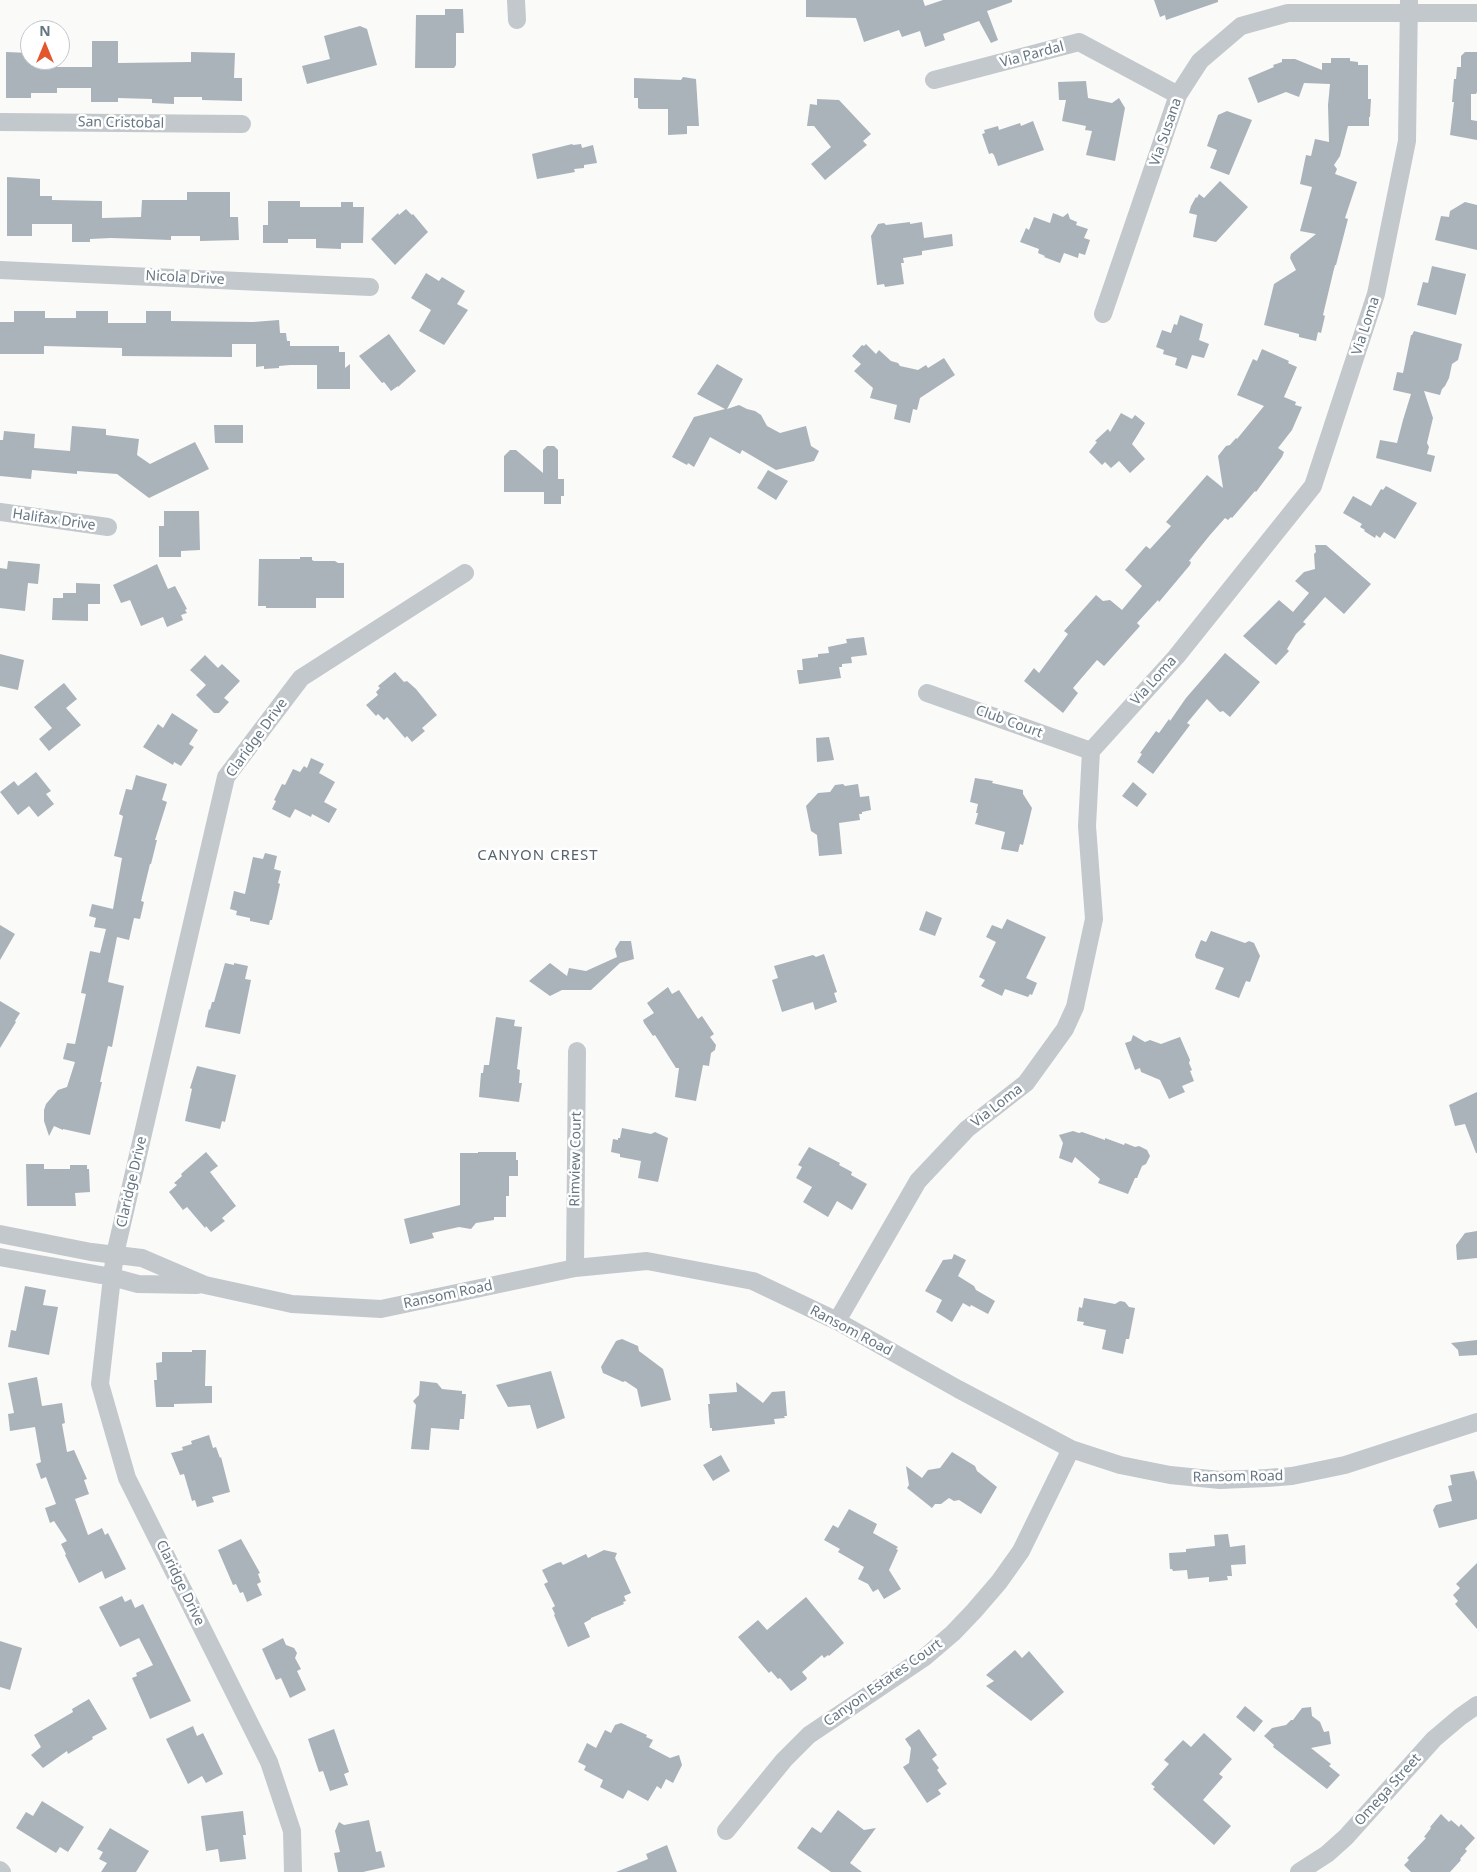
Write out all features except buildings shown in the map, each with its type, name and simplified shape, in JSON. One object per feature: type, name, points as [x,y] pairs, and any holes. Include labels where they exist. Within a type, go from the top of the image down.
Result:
[{"type":"street","points":[[516,0],[517,20]]},
{"type":"street","name":"Via Susana","points":[[1103,314],[1178,95],[1200,61],[1241,26],[1288,13],[1409,6],[1477,13]]},
{"type":"street","name":"Via Loma","points":[[837,1321],[918,1181],[967,1129],[1026,1083],[1065,1029],[1075,1007],[1094,919],[1087,826],[1091,751],[1176,657],[1314,486],[1376,294],[1407,141],[1409,6]]},
{"type":"street","name":"Via Pardal","points":[[934,80],[1079,42],[1178,95]]},
{"type":"street","name":"San Cristobal","points":[[0,122],[242,124]]},
{"type":"street","name":"Nicola Drive","points":[[0,270],[370,287]]},
{"type":"street","name":"Halifax Drive","points":[[0,512],[108,527]]},
{"type":"street","name":"Claridge Drive","points":[[293,1872],[292,1831],[269,1762],[127,1478],[100,1384],[112,1276],[226,777],[301,678],[465,573]]},
{"type":"street","name":"Club Court","points":[[927,693],[1091,751]]},
{"type":"street","name":"Rimview Court","points":[[574,1268],[577,1051]]},
{"type":"street","name":"Ransom Road","points":[[0,1234],[91,1252],[142,1258],[205,1285],[292,1304],[381,1309],[574,1268],[647,1261],[753,1281],[837,1321],[1070,1449],[1120,1465],[1170,1476],[1220,1480],[1267,1478],[1319,1471],[1345,1465],[1477,1422]]},
{"type":"street","name":"Ransom Road","points":[[0,1257],[112,1276],[138,1284],[205,1285]]},
{"type":"street","name":"Canyon Estates Court","points":[[726,1831],[784,1760],[809,1735],[925,1657],[974,1611],[1000,1582],[1021,1551],[1070,1449]]},
{"type":"street","name":"Omega Street","points":[[1299,1872],[1316,1862],[1336,1846],[1434,1739],[1453,1722],[1477,1706]]},
{"type":"district","name":"CANYON CREST","points":[[538,856]]}]
